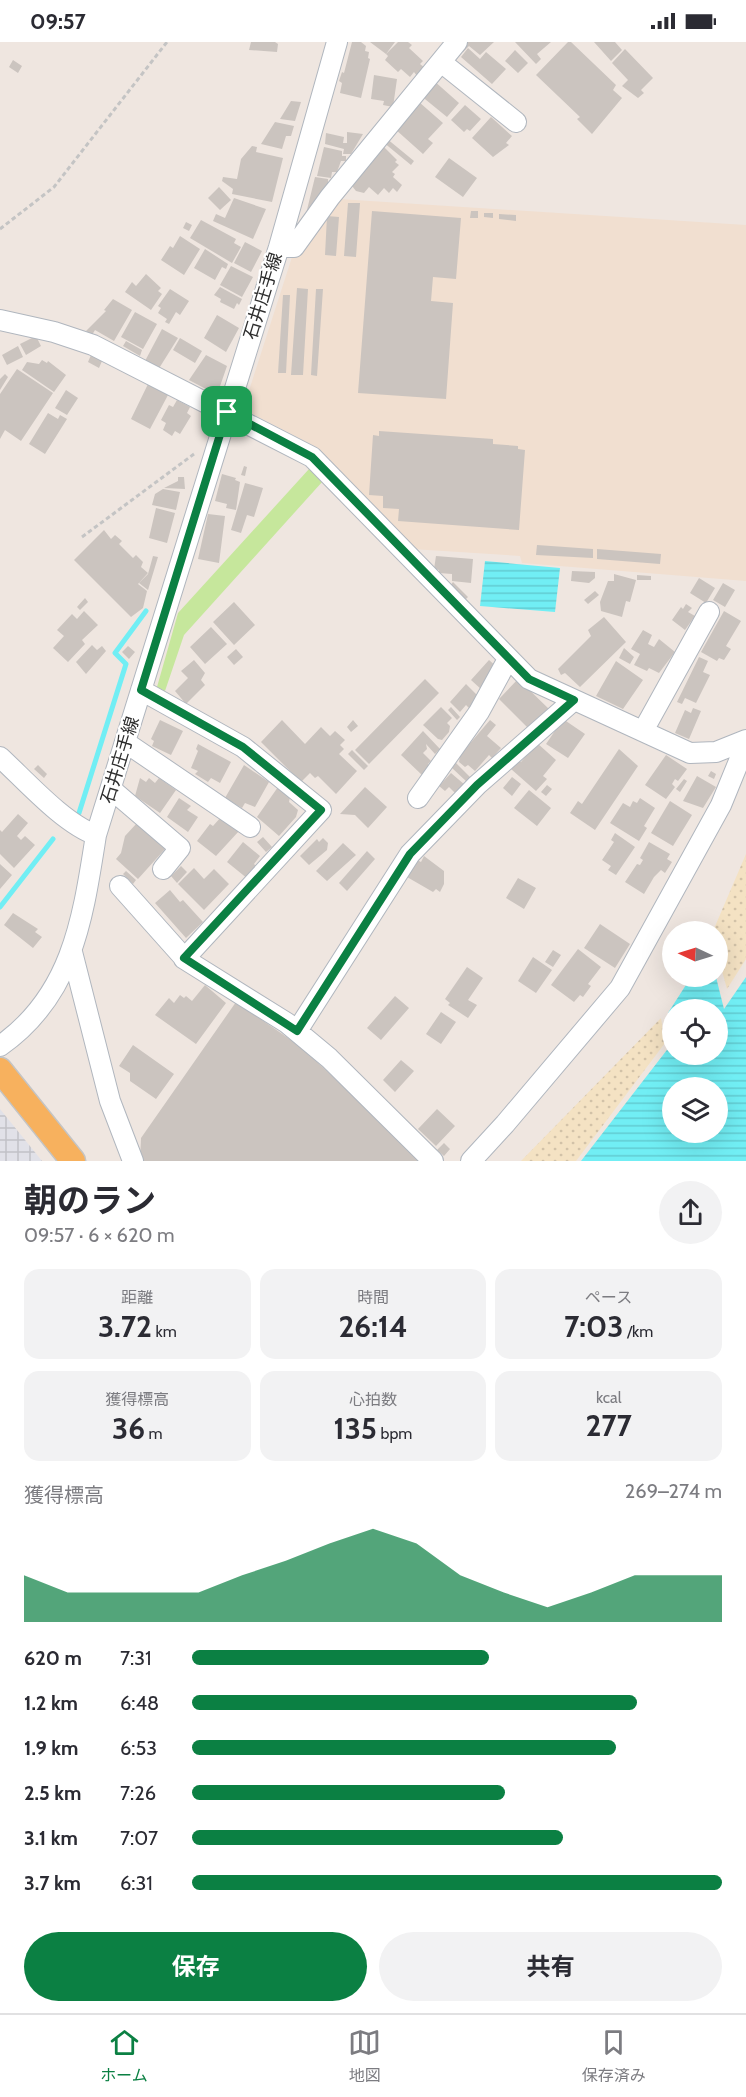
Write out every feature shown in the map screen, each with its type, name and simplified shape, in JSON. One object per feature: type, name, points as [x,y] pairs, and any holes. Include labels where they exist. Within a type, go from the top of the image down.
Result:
[{"type":"main road","points":[[0,1070],[73,1161]]},
{"type":"street","name":"石井庄手線","points":[[0,1046],[20,1032],[49,998],[72,952],[84,910],[96,835],[279,247],[337,42]]},
{"type":"street","points":[[279,247],[294,247],[330,197],[457,42]]},
{"type":"street","points":[[441,62],[516,122]]},
{"type":"street","points":[[0,320],[54,332],[93,345],[312,457],[529,679],[690,753],[716,752],[746,740]]},
{"type":"street","points":[[643,731],[709,612]]},
{"type":"street","points":[[418,798],[479,712],[508,659]]},
{"type":"street","points":[[141,690],[243,747],[321,810],[184,958]]},
{"type":"street","points":[[297,1031],[410,854],[477,785],[574,700]]},
{"type":"street","points":[[125,742],[250,827]]},
{"type":"street","points":[[471,1161],[620,988],[721,805],[746,744]]},
{"type":"street","points":[[0,757],[61,812],[86,832],[96,835]]},
{"type":"street","points":[[111,789],[180,848],[163,869]]},
{"type":"street","points":[[120,886],[184,958],[297,1031],[329,1058],[432,1161]]},
{"type":"street","points":[[72,952],[102,1074],[133,1161]]},
{"type":"path","points":[[0,229],[54,187],[167,42]]},
{"type":"path","points":[[82,537],[200,450]]},
{"type":"shaded area","points":[[339,199],[746,225],[746,581],[522,563],[520,556],[412,549],[316,447],[243,409],[292,257]]},
{"type":"shaded area","points":[[0,1109],[42,1161],[0,1161]]},
{"type":"green space","points":[[309,469],[323,481],[184,635],[165,691],[157,687],[178,613]]},
{"type":"sand","points":[[746,854],[746,959],[727,989],[728,921],[717,921]]},
{"type":"sand","points":[[661,1018],[662,1047],[576,1161],[521,1161]]},
{"type":"water","points":[[485,561],[560,568],[555,612],[480,606]]},
{"type":"water","points":[[746,977],[746,1161],[581,1161],[662,1056],[662,1065],[728,1065],[728,1003]]},
{"type":"water","points":[[685,987],[718,987],[722,999],[677,999]]},
{"type":"building","points":[[251,42],[275,42],[278,44],[277,52],[249,50]]},
{"type":"building","points":[[352,42],[361,42],[366,46],[365,51],[369,52],[368,58],[370,59],[361,98],[340,93],[342,83],[339,81],[342,72],[344,73]]},
{"type":"building","points":[[370,42],[395,42],[386,54]]},
{"type":"building","points":[[398,42],[408,42],[412,45],[409,48],[423,61],[420,64],[425,68],[417,76],[414,72],[410,77],[401,69],[398,72],[385,60],[388,56],[386,54]]},
{"type":"building","points":[[462,42],[494,42],[480,55],[469,46],[463,52],[458,47]]},
{"type":"building","points":[[515,42],[551,42],[537,54],[541,59],[536,64]]},
{"type":"building","points":[[568,42],[571,42],[616,85],[613,90],[622,98],[592,134],[577,119],[580,117],[536,75]]},
{"type":"building","points":[[594,42],[615,42],[622,50],[611,61]]},
{"type":"building","points":[[468,48],[480,59],[486,52],[506,69],[492,84],[461,57]]},
{"type":"building","points":[[625,49],[653,78],[641,90],[644,93],[638,98],[622,86],[628,80],[612,63]]},
{"type":"building","points":[[515,50],[528,63],[518,73],[505,61]]},
{"type":"building","points":[[13,60],[22,66],[18,73],[9,67]]},
{"type":"building","points":[[374,75],[397,79],[393,107],[383,105],[384,101],[371,99]]},
{"type":"building","points":[[433,80],[459,103],[447,117],[420,95]]},
{"type":"building","points":[[291,101],[301,102],[295,121],[280,119]]},
{"type":"building","points":[[419,102],[443,123],[428,139],[433,143],[423,154],[395,129]]},
{"type":"building","points":[[465,105],[481,119],[470,131],[467,129],[464,132],[451,120]]},
{"type":"building","points":[[491,117],[512,136],[506,143],[509,145],[493,157],[472,138]]},
{"type":"building","points":[[275,122],[294,126],[291,136],[286,136],[282,149],[261,144]]},
{"type":"building","points":[[347,132],[363,134],[351,154],[343,154],[344,149],[325,144],[326,133],[344,137],[343,143],[347,143]]},
{"type":"building","points":[[386,138],[414,161],[411,165],[383,142]]},
{"type":"building","points":[[252,146],[257,147],[256,152],[283,158],[272,202],[232,194],[233,189],[222,181],[223,177],[237,179],[241,159]]},
{"type":"building","points":[[383,146],[397,160],[395,162],[399,165],[392,172],[395,174],[393,177],[402,185],[397,192],[393,188],[389,193],[384,188],[378,195],[369,187],[364,193],[356,191],[352,186]]},
{"type":"building","points":[[324,147],[342,151],[342,156],[346,156],[346,161],[341,161],[337,172],[332,172],[331,178],[317,176]]},
{"type":"building","points":[[449,158],[477,178],[463,197],[435,177]]},
{"type":"building","points":[[315,177],[328,179],[328,184],[306,214]]},
{"type":"building","points":[[219,187],[231,200],[220,210],[208,198]]},
{"type":"building","points":[[234,198],[266,209],[253,239],[213,221],[216,214],[225,218]]},
{"type":"building","points":[[348,203],[360,203],[356,257],[344,256]]},
{"type":"building","points":[[372,211],[461,218],[456,279],[433,277],[431,301],[453,303],[446,399],[358,393]]},
{"type":"building","points":[[471,211],[478,211],[478,218],[470,218]]},
{"type":"building","points":[[484,213],[493,213],[493,218],[484,217]]},
{"type":"building","points":[[499,214],[516,215],[516,221],[499,219]]},
{"type":"building","points":[[327,216],[339,217],[336,256],[325,255]]},
{"type":"building","points":[[201,220],[236,239],[234,243],[241,247],[232,263],[190,238]]},
{"type":"building","points":[[186,222],[192,225],[189,231],[183,228]]},
{"type":"building","points":[[180,236],[200,249],[184,275],[161,260],[170,246],[173,248]]},
{"type":"building","points":[[245,242],[262,251],[251,272],[234,263]]},
{"type":"building","points":[[205,249],[228,264],[226,269],[222,267],[215,280],[194,268]]},
{"type":"building","points":[[231,266],[253,277],[242,297],[220,285]]},
{"type":"building","points":[[146,274],[161,288],[158,291],[162,294],[151,310],[125,292],[132,282],[136,286]]},
{"type":"building","points":[[220,287],[242,299],[239,305],[237,303],[234,309],[220,302],[221,299],[214,295]]},
{"type":"building","points":[[297,288],[308,289],[303,375],[291,375]]},
{"type":"building","points":[[170,289],[189,301],[180,315],[176,312],[169,324],[165,322],[167,319],[158,313],[161,308],[158,306]]},
{"type":"building","points":[[316,289],[323,289],[317,376],[311,375]]},
{"type":"building","points":[[283,295],[290,295],[286,373],[278,373]]},
{"type":"building","points":[[113,299],[132,310],[114,341],[95,330],[92,335],[86,331],[106,311],[104,310]]},
{"type":"building","points":[[135,312],[157,324],[143,349],[121,337]]},
{"type":"building","points":[[217,315],[239,328],[226,352],[204,338]]},
{"type":"building","points":[[162,329],[178,338],[158,370],[145,361]]},
{"type":"building","points":[[36,336],[41,346],[26,355],[20,344]]},
{"type":"building","points":[[180,338],[202,351],[195,363],[173,350]]},
{"type":"building","points":[[126,341],[142,350],[140,356],[123,346]]},
{"type":"building","points":[[18,346],[23,357],[7,365],[2,355]]},
{"type":"building","points":[[91,355],[102,361],[99,368],[88,362]]},
{"type":"building","points":[[206,355],[227,366],[217,395],[189,380]]},
{"type":"building","points":[[42,360],[47,363],[48,361],[66,375],[54,392],[22,370],[27,362],[39,364]]},
{"type":"building","points":[[17,369],[53,393],[21,441],[5,430],[0,439],[0,394]]},
{"type":"building","points":[[5,374],[8,377],[0,390],[0,379]]},
{"type":"building","points":[[148,384],[168,395],[150,429],[131,419]]},
{"type":"building","points":[[66,390],[78,398],[67,415],[55,408]]},
{"type":"building","points":[[177,400],[190,407],[187,413],[191,416],[180,434],[175,431],[172,436],[163,430],[166,423],[161,420],[169,405],[173,407]]},
{"type":"building","points":[[48,413],[58,419],[60,415],[67,419],[45,454],[29,444]]},
{"type":"building","points":[[379,431],[493,439],[493,444],[518,446],[518,449],[525,450],[519,530],[398,521],[399,509],[383,508],[383,496],[369,495],[373,435],[379,436]]},
{"type":"building","points":[[244,466],[247,467],[245,476],[241,475]]},
{"type":"building","points":[[222,474],[236,478],[235,480],[240,482],[236,510],[226,508],[227,504],[215,501]]},
{"type":"building","points":[[178,477],[184,477],[185,489],[164,488],[178,481]]},
{"type":"building","points":[[245,483],[263,488],[254,517],[247,515],[241,533],[231,530]]},
{"type":"building","points":[[163,489],[180,492],[176,510],[152,505],[155,494]]},
{"type":"building","points":[[156,508],[175,513],[167,543],[149,538]]},
{"type":"building","points":[[208,514],[225,516],[219,563],[198,559]]},
{"type":"building","points":[[104,530],[111,539],[115,535],[122,541],[119,544],[133,558],[136,555],[143,562],[141,567],[148,573],[138,584],[147,591],[143,608],[131,617],[74,560]]},
{"type":"building","points":[[537,545],[593,549],[593,558],[536,555]]},
{"type":"building","points":[[597,549],[661,554],[660,564],[597,559]]},
{"type":"building","points":[[153,556],[158,557],[148,590],[139,583],[148,574]]},
{"type":"building","points":[[436,556],[473,559],[471,583],[452,581],[452,574],[439,573],[439,570],[434,569]]},
{"type":"building","points":[[572,571],[595,572],[595,578],[589,583],[571,581]]},
{"type":"building","points":[[614,574],[636,580],[630,602],[626,601],[622,617],[601,611],[600,602],[608,581],[614,581]]},
{"type":"building","points":[[637,575],[651,576],[651,580],[637,580]]},
{"type":"building","points":[[699,578],[715,588],[706,603],[690,593]]},
{"type":"building","points":[[453,582],[468,597],[464,601],[450,586]]},
{"type":"building","points":[[723,583],[735,590],[725,607],[713,600]]},
{"type":"building","points":[[595,591],[599,595],[588,604],[584,600]]},
{"type":"building","points":[[85,598],[88,602],[80,610],[77,607]]},
{"type":"building","points":[[234,602],[255,625],[234,645],[213,622]]},
{"type":"building","points":[[686,604],[692,608],[688,612],[695,616],[685,630],[672,620]]},
{"type":"building","points":[[84,611],[98,625],[82,640],[85,644],[68,662],[53,648],[64,636],[57,630],[72,614],[77,619]]},
{"type":"building","points":[[724,611],[741,621],[726,646],[731,649],[724,660],[719,658],[717,661],[701,652]]},
{"type":"building","points":[[604,617],[626,642],[580,687],[565,673],[561,675],[558,669],[591,636],[588,630]]},
{"type":"building","points":[[211,627],[227,644],[205,664],[190,647]]},
{"type":"building","points":[[643,630],[652,635],[648,644],[654,647],[659,639],[675,652],[659,673],[634,665],[640,654],[631,649]]},
{"type":"building","points":[[92,645],[97,650],[102,646],[106,651],[86,674],[76,662]]},
{"type":"building","points":[[128,646],[135,652],[129,659],[122,652]]},
{"type":"building","points":[[624,648],[634,657],[630,664],[619,658]]},
{"type":"building","points":[[236,649],[243,657],[234,665],[227,657]]},
{"type":"building","points":[[699,657],[708,661],[703,672],[710,675],[696,703],[685,698],[682,704],[677,702]]},
{"type":"building","points":[[194,660],[205,673],[201,680],[205,685],[186,704],[175,691],[188,678],[181,671]]},
{"type":"building","points":[[489,660],[498,668],[482,690],[471,680]]},
{"type":"building","points":[[616,661],[643,680],[623,709],[596,696]]},
{"type":"building","points":[[425,679],[439,693],[369,764],[355,750]]},
{"type":"building","points":[[518,679],[550,710],[530,730],[499,699]]},
{"type":"building","points":[[466,684],[479,697],[469,708],[466,705],[460,712],[450,702]]},
{"type":"building","points":[[441,707],[452,718],[447,723],[450,726],[449,732],[442,740],[423,725]]},
{"type":"building","points":[[451,707],[460,717],[457,720],[448,710]]},
{"type":"building","points":[[693,708],[701,711],[689,739],[675,733],[685,710],[691,713]]},
{"type":"building","points":[[563,719],[585,734],[568,758],[546,744]]},
{"type":"building","points":[[160,720],[183,731],[171,755],[152,746],[154,741],[151,739]]},
{"type":"building","points":[[282,720],[305,744],[321,727],[330,736],[335,731],[345,740],[340,745],[344,749],[339,754],[357,771],[336,794],[318,776],[315,778],[310,773],[301,782],[261,742]]},
{"type":"building","points":[[353,720],[358,726],[351,732],[347,727]]},
{"type":"building","points":[[490,720],[496,725],[487,736],[501,748],[492,758],[489,755],[475,771],[468,765],[465,767],[459,762],[460,755]]},
{"type":"building","points":[[423,731],[440,749],[435,754],[426,744],[427,749],[423,753],[431,761],[428,764],[430,766],[422,775],[401,755]]},
{"type":"building","points":[[537,743],[556,760],[543,776],[547,779],[536,791],[511,769],[518,760],[521,762]]},
{"type":"building","points":[[198,744],[231,762],[220,783],[211,778],[208,782],[195,774],[198,771],[191,768],[198,751],[196,749]]},
{"type":"building","points":[[619,749],[638,766],[595,830],[570,813],[578,801],[582,804]]},
{"type":"building","points":[[352,750],[368,766],[364,770],[348,754]]},
{"type":"building","points":[[666,755],[687,769],[678,781],[675,779],[672,784],[675,787],[666,799],[645,785]]},
{"type":"building","points":[[456,763],[471,778],[467,782],[452,768]]},
{"type":"building","points":[[38,765],[47,774],[44,778],[34,769]]},
{"type":"building","points":[[244,765],[269,782],[255,807],[245,803],[242,808],[225,798]]},
{"type":"building","points":[[711,771],[716,774],[714,779],[708,776]]},
{"type":"building","points":[[451,773],[465,785],[457,795],[449,787],[445,791],[439,786]]},
{"type":"building","points":[[697,776],[716,787],[703,808],[683,801]]},
{"type":"building","points":[[512,777],[521,784],[512,796],[503,788]]},
{"type":"building","points":[[140,778],[146,782],[149,778],[155,783],[159,778],[176,790],[160,813],[135,796]]},
{"type":"building","points":[[684,779],[687,781],[680,792],[676,789]]},
{"type":"building","points":[[547,785],[552,789],[546,796],[541,792]]},
{"type":"building","points":[[278,787],[290,797],[289,802],[298,810],[296,817],[279,836],[257,817]]},
{"type":"building","points":[[365,787],[387,807],[368,828],[355,815],[340,814]]},
{"type":"building","points":[[529,790],[551,808],[537,826],[514,808]]},
{"type":"building","points":[[179,798],[191,806],[187,810],[198,817],[188,832],[167,817]]},
{"type":"building","points":[[640,798],[655,808],[644,826],[647,828],[639,841],[610,823],[623,803],[630,807],[633,801],[637,803]]},
{"type":"building","points":[[670,801],[692,815],[673,846],[651,833]]},
{"type":"building","points":[[18,814],[28,823],[17,836],[21,840],[25,836],[35,845],[14,868],[0,854],[0,830],[2,832]]},
{"type":"building","points":[[221,817],[239,831],[216,856],[197,841],[210,824],[213,826]]},
{"type":"building","points":[[137,823],[165,849],[138,879],[116,859],[121,853],[125,836]]},
{"type":"building","points":[[615,833],[635,847],[616,875],[608,870],[611,866],[602,860],[614,842],[611,840]]},
{"type":"building","points":[[263,837],[272,847],[266,852],[257,842]]},
{"type":"building","points":[[323,838],[328,843],[327,850],[309,865],[300,856],[317,839],[319,842]]},
{"type":"building","points":[[243,842],[260,856],[254,864],[257,867],[248,879],[227,862]]},
{"type":"building","points":[[649,842],[670,854],[667,859],[672,862],[665,873],[661,870],[654,877],[644,894],[625,882],[637,864],[640,865],[643,860],[640,858]]},
{"type":"building","points":[[343,843],[356,855],[327,881],[316,871]]},
{"type":"building","points":[[367,851],[375,859],[347,891],[339,883]]},
{"type":"building","points":[[424,856],[444,871],[444,884],[440,892],[436,889],[433,892],[407,877],[417,860],[421,862]]},
{"type":"building","points":[[0,864],[12,875],[0,889]]},
{"type":"building","points":[[181,866],[187,872],[177,883],[171,876]]},
{"type":"building","points":[[194,868],[204,879],[214,869],[229,884],[204,910],[178,884]]},
{"type":"building","points":[[126,871],[136,880],[133,884],[123,874]]},
{"type":"building","points":[[518,878],[536,888],[524,909],[506,898]]},
{"type":"building","points":[[170,890],[180,902],[183,900],[203,922],[186,938],[155,903]]},
{"type":"building","points":[[13,913],[38,929],[35,932],[42,937],[33,948],[4,925]]},
{"type":"building","points":[[600,924],[630,944],[615,968],[584,948]]},
{"type":"building","points":[[578,949],[601,967],[588,984],[591,986],[583,997],[580,995],[574,1002],[551,985]]},
{"type":"building","points":[[553,950],[561,955],[553,967],[545,962]]},
{"type":"building","points":[[533,957],[552,970],[536,993],[518,981]]},
{"type":"building","points":[[467,967],[483,978],[468,1000],[477,1005],[468,1018],[448,1005],[450,1003],[445,999]]},
{"type":"building","points":[[205,985],[226,1003],[196,1044],[155,1015],[169,998],[174,1003],[180,995],[192,1001]]},
{"type":"building","points":[[395,996],[409,1008],[381,1040],[367,1028]]},
{"type":"building","points":[[236,1002],[301,1047],[423,1161],[140,1161],[141,1138]]},
{"type":"building","points":[[441,1012],[456,1022],[441,1044],[426,1034]]},
{"type":"building","points":[[133,1045],[174,1074],[156,1099],[130,1081],[130,1073],[119,1066]]},
{"type":"building","points":[[401,1060],[414,1071],[395,1092],[383,1080]]},
{"type":"building","points":[[437,1109],[455,1126],[436,1146],[418,1129]]},
{"type":"building","points":[[444,1143],[450,1149],[444,1156],[437,1150]]},
{"type":"waterway","points":[[79,813],[126,664],[115,653],[146,611]]},
{"type":"waterway","points":[[0,907],[53,839]]},
{"type":"route","points":[[227,412],[312,457],[529,679],[574,700],[477,785],[410,854],[297,1031],[184,958],[321,810],[243,747],[141,690],[227,412]]}]
